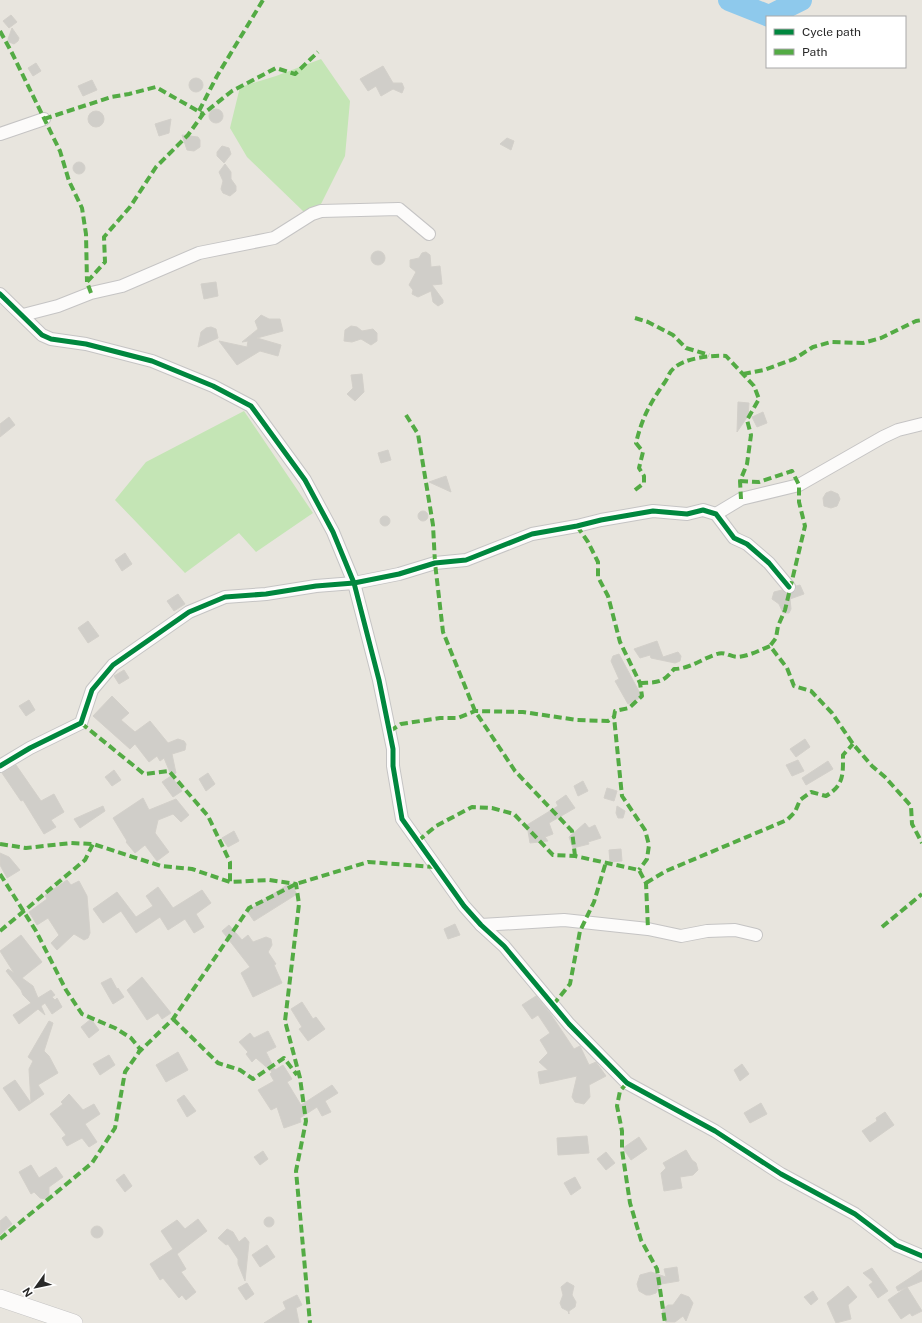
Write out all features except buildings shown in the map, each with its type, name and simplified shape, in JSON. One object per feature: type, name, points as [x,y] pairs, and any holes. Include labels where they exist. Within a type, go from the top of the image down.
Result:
[{"type":"street","points":[[0,134],[44,119]]},
{"type":"street","points":[[23,315],[58,306],[90,293],[122,286],[199,253],[274,238],[312,214],[321,211],[399,209],[429,234]]},
{"type":"street","points":[[0,294],[23,315],[36,332],[51,339],[86,344],[152,361],[213,386],[251,406],[305,480],[333,532],[354,583],[390,731],[393,749],[393,766],[402,819],[449,886],[481,925],[504,946],[569,1024],[627,1083],[715,1131],[780,1174],[854,1214],[896,1244],[922,1256]]},
{"type":"street","points":[[716,514],[741,499],[799,485],[883,437],[898,430],[922,424]]},
{"type":"street","points":[[0,766],[30,748],[81,723],[92,690],[113,665],[189,612],[225,597],[266,594],[316,586],[354,583],[399,574],[434,563],[466,560],[532,534],[653,510],[686,514],[703,510],[716,514],[734,538],[747,544],[768,562],[789,587]]},
{"type":"street","points":[[481,925],[564,920],[648,929],[682,936],[707,931],[735,930],[756,935]]},
{"type":"street","points":[[1,1302],[74,1323]]},
{"type":"green space","points":[[321,59],[350,101],[345,156],[321,204],[304,212],[247,157],[230,128],[240,87],[276,76]]},
{"type":"green space","points":[[244,411],[313,513],[256,552],[239,533],[185,573],[115,500],[146,462]]},
{"type":"waterway","points":[[729,0],[769,16],[801,0]]},
{"type":"marked path","points":[[199,111],[217,76],[263,0]]},
{"type":"marked path","points":[[0,31],[60,151],[69,181],[82,208],[86,234],[87,282]]},
{"type":"marked path","points":[[91,293],[87,282],[105,262],[104,237],[130,207],[156,167],[188,135],[203,114],[232,91],[276,68],[295,74],[318,52]]},
{"type":"marked path","points":[[44,119],[111,97],[156,87],[203,114]]},
{"type":"marked path","points":[[635,318],[648,322],[673,335],[686,348],[709,355]]},
{"type":"marked path","points":[[743,374],[764,370],[794,359],[813,347],[831,342],[863,343],[881,338],[916,321],[922,320]]},
{"type":"marked path","points":[[635,490],[644,483],[644,476],[639,468],[643,452],[636,443],[638,434],[647,411],[670,372],[678,365],[690,360],[713,356],[726,356],[754,386],[759,399],[747,420],[751,435],[747,464],[740,481],[741,499]]},
{"type":"marked path","points":[[406,415],[418,434],[433,525],[435,563],[443,632],[475,711],[515,771],[572,831],[575,856]]},
{"type":"marked path","points":[[740,481],[759,482],[792,471],[799,485],[799,502],[805,526],[785,610],[778,626],[776,638],[770,646]]},
{"type":"marked path","points":[[577,526],[588,542],[598,562],[598,577],[608,596],[620,642],[640,683],[642,696],[629,708],[615,711],[614,717],[622,796],[645,830],[649,845],[647,859],[639,870]]},
{"type":"marked path","points":[[640,683],[662,680],[674,669],[690,666],[720,653],[738,657],[754,653],[770,646],[787,668],[794,686],[811,691],[832,713],[853,744],[872,766],[885,777],[911,806],[912,824],[922,843]]},
{"type":"marked path","points":[[390,731],[401,724],[440,718],[458,718],[475,711],[523,712],[577,720],[608,721],[614,717]]},
{"type":"marked path","points":[[81,723],[144,774],[169,771],[208,816],[230,862],[230,882]]},
{"type":"marked path","points":[[646,883],[666,871],[787,820],[795,812],[800,800],[811,792],[826,796],[832,792],[841,779],[843,755],[853,744]]},
{"type":"marked path","points":[[418,841],[436,826],[472,807],[492,808],[514,814],[553,855],[575,856],[639,870],[646,883],[648,929]]},
{"type":"marked path","points":[[0,844],[26,848],[71,843],[93,844],[161,866],[192,869],[230,882],[269,880],[296,884],[299,904],[285,1021],[300,1078],[306,1121],[296,1171],[310,1323]]},
{"type":"marked path","points":[[0,931],[85,860],[93,844]]},
{"type":"marked path","points":[[0,1239],[92,1163],[115,1128],[125,1072],[139,1052],[173,1019],[249,908],[296,884],[368,862],[435,867]]},
{"type":"marked path","points":[[553,1005],[570,984],[580,931],[594,902],[606,862]]},
{"type":"marked path","points":[[0,874],[36,931],[66,990],[82,1014],[115,1028],[131,1038],[140,1049],[139,1052]]},
{"type":"marked path","points":[[882,927],[922,894]]},
{"type":"marked path","points":[[173,1019],[218,1063],[240,1070],[253,1079],[284,1058],[297,1075]]},
{"type":"marked path","points":[[627,1083],[620,1091],[617,1106],[622,1131],[622,1150],[630,1203],[641,1240],[657,1269],[665,1323]]},
{"type":"cycle path","points":[[0,294],[42,335],[51,339],[86,344],[152,361],[213,386],[251,406],[305,480],[333,532],[354,583],[379,680],[393,749],[393,766],[402,819],[464,906],[481,925],[504,946],[569,1024],[627,1083],[715,1131],[781,1174],[855,1214],[896,1245],[922,1256]]},
{"type":"cycle path","points":[[0,766],[30,748],[81,723],[92,690],[113,665],[189,612],[225,597],[266,594],[316,586],[354,583],[399,574],[435,563],[466,560],[532,534],[653,511],[687,514],[703,510],[716,514],[734,538],[747,544],[769,563],[789,587]]}]
